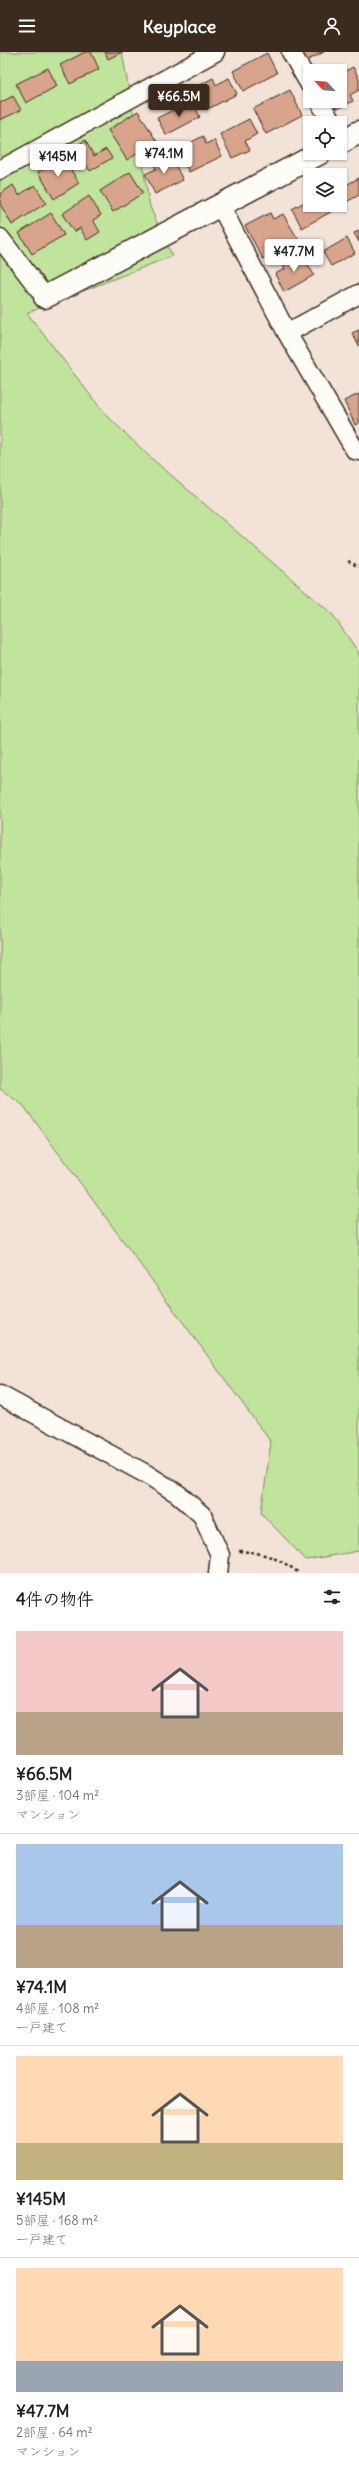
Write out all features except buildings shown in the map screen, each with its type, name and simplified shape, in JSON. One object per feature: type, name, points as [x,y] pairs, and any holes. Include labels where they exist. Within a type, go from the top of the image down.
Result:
[{"type":"street","points":[[0,170],[215,52]]},
{"type":"street","points":[[291,52],[303,73]]},
{"type":"street","points":[[0,238],[45,297],[307,160]]},
{"type":"street","points":[[220,205],[287,333],[355,450],[359,451]]},
{"type":"street","points":[[287,333],[359,294]]},
{"type":"street","points":[[0,1395],[178,1494],[202,1515],[220,1556],[218,1573]]},
{"type":"path","points":[[348,561],[359,567]]},
{"type":"path","points":[[217,1549],[255,1552],[283,1562],[299,1573]]},
{"type":"green space","points":[[0,52],[122,52],[150,207],[172,256],[27,313],[105,414],[150,457],[332,614],[359,653],[359,1551],[306,1560],[261,1513],[271,1442],[23,1105],[0,1089]]}]
